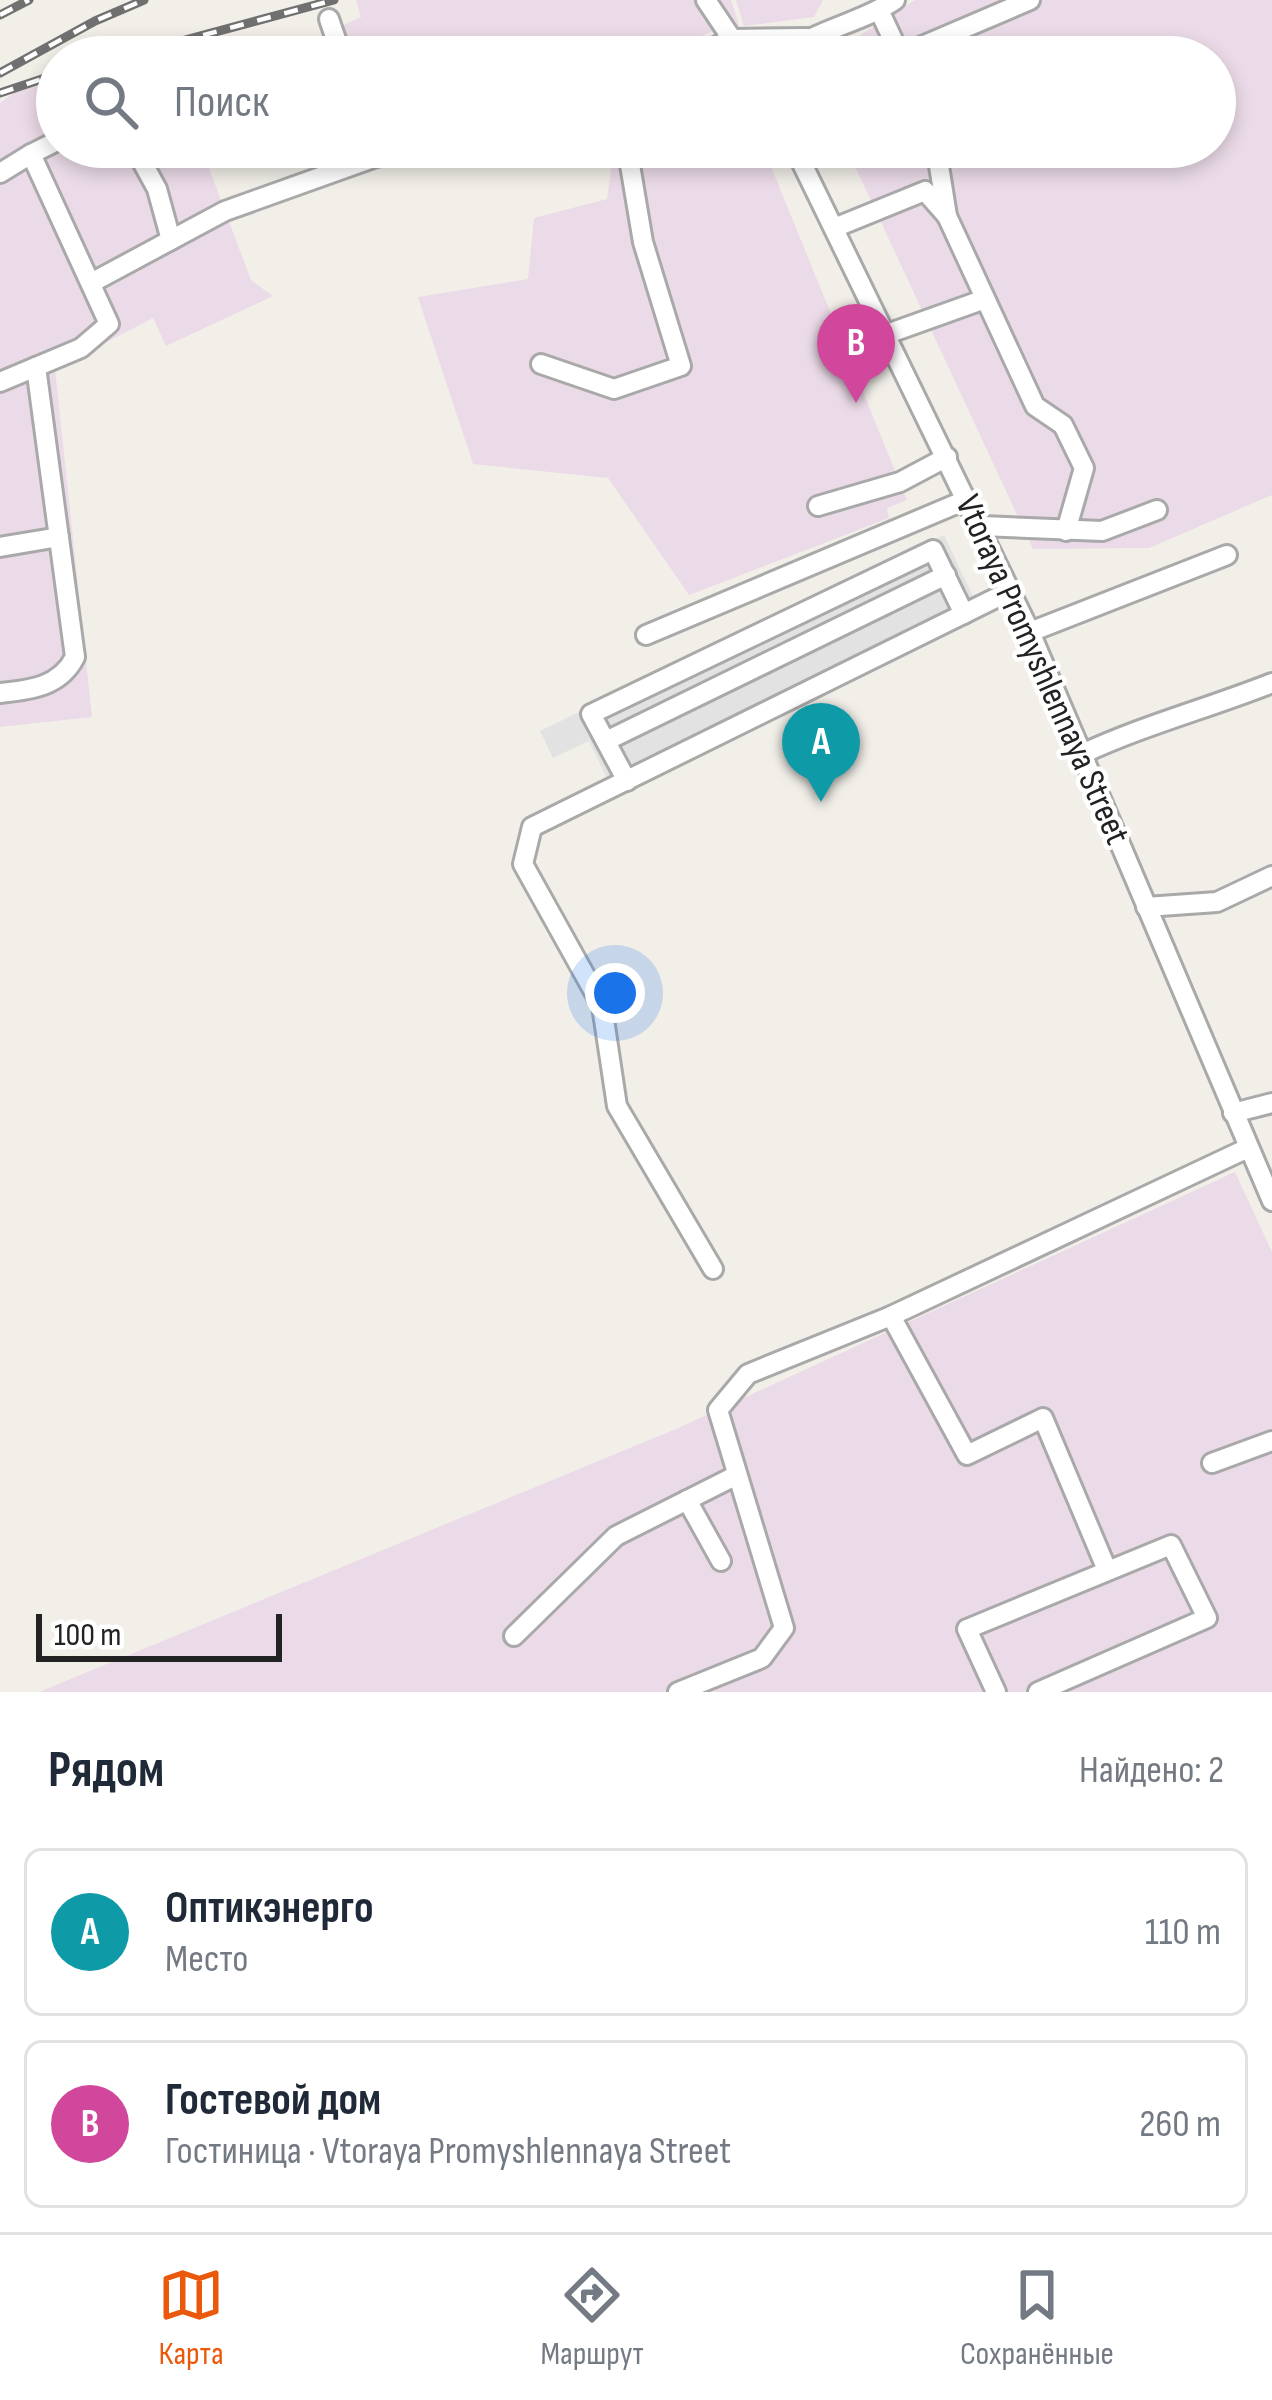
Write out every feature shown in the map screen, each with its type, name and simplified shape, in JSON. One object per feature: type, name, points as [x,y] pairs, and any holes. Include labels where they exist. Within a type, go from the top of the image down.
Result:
[{"type":"street","points":[[706,0],[730,36]]},
{"type":"street","points":[[947,36],[1030,0]]},
{"type":"street","points":[[811,36],[887,5],[896,36]]},
{"type":"street","points":[[329,19],[335,36]]},
{"type":"street","points":[[0,173],[36,152]]},
{"type":"street","points":[[31,154],[36,165]]},
{"type":"street","points":[[0,382],[81,348],[109,325],[38,168]]},
{"type":"street","points":[[146,168],[157,189],[171,240]]},
{"type":"street","points":[[91,283],[225,212],[335,168]]},
{"type":"street","points":[[541,364],[614,389],[681,366],[643,242],[631,168]]},
{"type":"street","name":"Vtoraya Promyshlennaya Street","points":[[809,168],[1030,632],[1272,1201]]},
{"type":"street","points":[[939,168],[947,215],[1035,406],[1063,424],[1084,468],[1066,531]]},
{"type":"street","points":[[834,228],[925,191],[947,215]]},
{"type":"street","points":[[887,334],[986,299]]},
{"type":"street","points":[[0,692],[38,689],[67,673],[75,657],[37,367]]},
{"type":"street","points":[[818,506],[899,482],[947,457]]},
{"type":"street","points":[[646,635],[968,499]]},
{"type":"street","points":[[982,526],[1102,531],[1156,510]]},
{"type":"street","points":[[0,547],[59,537]]},
{"type":"street","points":[[627,781],[591,714],[933,550],[964,614]]},
{"type":"street","points":[[1030,632],[1227,555]]},
{"type":"street","points":[[606,741],[946,575]]},
{"type":"street","points":[[712,1269],[617,1106],[602,1006],[523,864],[532,827],[1010,591]]},
{"type":"street","points":[[1082,754],[1142,727],[1187,717],[1272,683]]},
{"type":"street","points":[[1146,907],[1217,902],[1272,877]]},
{"type":"street","points":[[1233,1112],[1272,1102]]},
{"type":"street","points":[[678,1692],[762,1658],[784,1628],[718,1410],[748,1374],[891,1316],[1248,1148]]},
{"type":"street","points":[[891,1316],[967,1455],[1043,1418],[1107,1570]]},
{"type":"street","points":[[1213,1463],[1272,1441]]},
{"type":"street","points":[[514,1636],[616,1536],[735,1476]]},
{"type":"street","points":[[687,1500],[722,1561]]},
{"type":"street","points":[[996,1692],[967,1629],[1171,1545],[1207,1618],[1038,1692]]},
{"type":"shaded area","points":[[356,0],[731,0],[739,25],[702,36],[342,36],[339,27],[361,17]]},
{"type":"shaded area","points":[[736,0],[823,0],[814,17],[744,26]]},
{"type":"shaded area","points":[[915,0],[1272,0],[1272,495],[1149,548],[1033,549],[856,168],[1236,168],[1236,36],[859,36]]},
{"type":"shaded area","points":[[36,77],[36,168],[209,168],[251,280],[273,296],[166,346],[153,318],[55,369],[92,717],[0,727],[0,103]]},
{"type":"shaded area","points":[[611,168],[772,168],[907,500],[887,508],[889,518],[689,595],[608,478],[473,464],[418,297],[528,279],[534,218],[607,199]]},
{"type":"shaded area","points":[[944,535],[976,603],[608,781],[589,741],[553,758],[540,731]]},
{"type":"shaded area","points":[[1235,1172],[1272,1252],[1272,1692],[39,1692],[676,1429]]},
{"type":"railway","points":[[0,15],[29,0]]},
{"type":"railway","points":[[68,36],[144,0]]},
{"type":"railway","points":[[200,36],[334,0]]},
{"type":"railway","points":[[0,73],[36,53]]},
{"type":"railway","points":[[0,93],[36,81]]},
{"type":"place","name":"Гостевой дом","points":[[856,403]]},
{"type":"place","name":"Оптикэнерго","points":[[821,802]]}]
